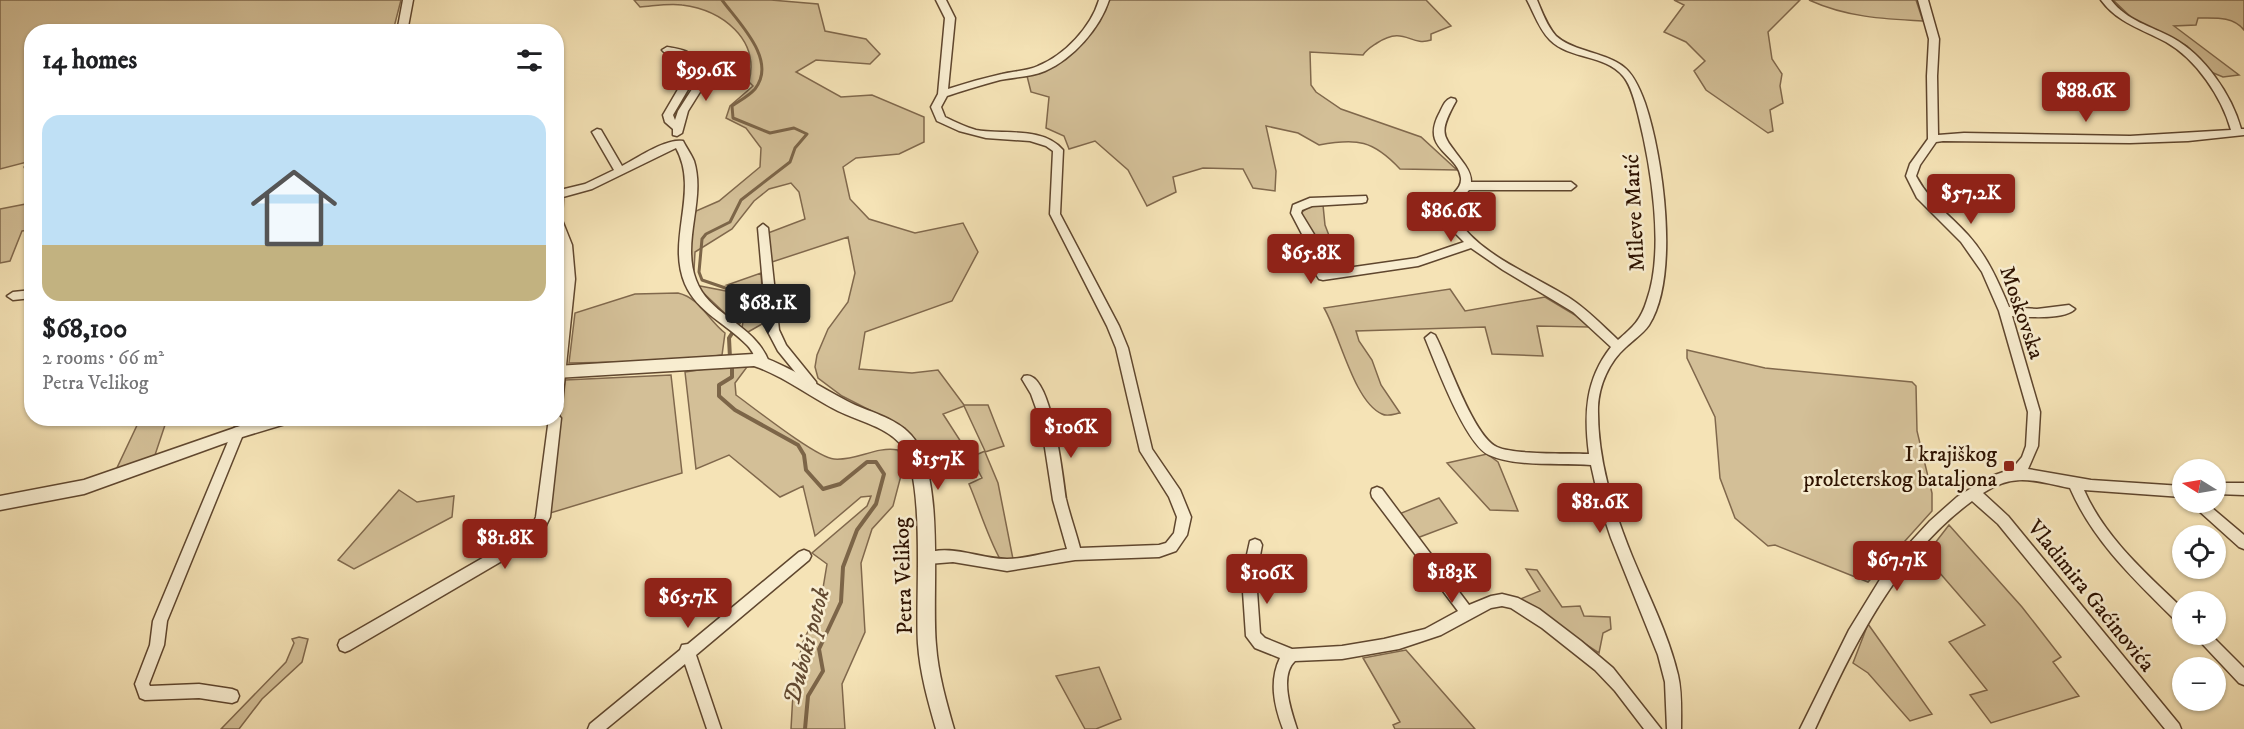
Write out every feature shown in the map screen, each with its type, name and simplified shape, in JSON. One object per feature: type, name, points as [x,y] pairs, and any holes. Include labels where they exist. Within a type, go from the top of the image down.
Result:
[{"type":"street","points":[[404,24],[408,0]]},
{"type":"street","points":[[928,558],[953,556],[1008,565],[1075,554],[1164,550],[1171,548],[1180,535],[1184,517],[1175,494],[1146,451],[1122,348],[1093,283],[1056,214],[1058,150],[1050,144],[1033,139],[975,133],[941,119],[936,107],[943,94],[950,18],[940,0]]},
{"type":"street","points":[[943,94],[996,78],[1045,67],[1088,30],[1100,15],[1104,0]]},
{"type":"street","name":"Mileve Marić","points":[[1532,0],[1550,34],[1557,42],[1610,63],[1629,78],[1650,138],[1658,217],[1659,268],[1656,296],[1644,322],[1618,347],[1595,385],[1592,407],[1597,460],[1611,519],[1672,677],[1674,729]]},
{"type":"street","points":[[1923,0],[1934,39],[1933,139],[1960,135],[2037,138],[2156,137],[2240,132],[2234,118],[2198,64],[2180,46],[2129,21],[2106,0]]},
{"type":"street","name":"Petra Velikog","points":[[667,50],[688,56],[692,63],[692,72],[668,115],[669,120],[677,127],[679,143],[688,155],[692,172],[690,207],[683,231],[686,273],[701,299],[756,344],[762,352],[764,362]]},
{"type":"street","points":[[677,127],[683,111],[715,60]]},
{"type":"street","points":[[1451,101],[1441,117],[1439,136],[1443,147],[1466,175],[1466,186],[1453,202],[1450,216],[1455,226],[1473,243],[1509,268],[1578,310],[1618,347]]},
{"type":"street","points":[[597,132],[620,171]]},
{"type":"street","name":"Moskovska","points":[[1933,139],[1915,164],[1911,172],[1912,181],[1929,204],[1977,253],[1993,281],[2005,311],[2034,412],[2035,428],[2029,459]]},
{"type":"street","points":[[564,193],[596,183],[664,148],[679,143]]},
{"type":"street","points":[[1466,186],[1571,186]]},
{"type":"street","points":[[1362,200],[1310,201],[1297,208],[1296,213],[1309,236],[1318,268],[1323,276],[1432,259],[1473,243]]},
{"type":"street","points":[[763,228],[773,330],[782,348],[810,382],[811,389]]},
{"type":"street","points":[[564,239],[569,279],[564,326]]},
{"type":"street","points":[[13,296],[24,295]]},
{"type":"street","points":[[2005,311],[2037,313],[2068,309]]},
{"type":"street","points":[[1431,338],[1474,433],[1485,447],[1501,453],[1597,460]]},
{"type":"street","name":"Petra Velikog","points":[[564,372],[674,366],[730,360],[764,362],[811,389],[896,432],[907,441],[917,467],[928,558],[927,644],[934,687],[945,729]]},
{"type":"street","points":[[1028,380],[1034,387],[1052,441],[1060,499],[1075,554]]},
{"type":"street","points":[[0,503],[84,487],[259,426]]},
{"type":"street","points":[[345,645],[536,532],[543,517],[554,426]]},
{"type":"street","points":[[232,696],[199,691],[145,693],[142,684],[157,645],[160,621],[238,432]]},
{"type":"street","points":[[2015,474],[2029,459],[2037,471],[2050,479]]},
{"type":"street","points":[[1807,729],[1869,605],[1896,567],[1928,533],[1985,484],[2015,474],[2075,484],[2172,490]]},
{"type":"street","points":[[2075,484],[2082,503],[2103,536],[2172,607]]},
{"type":"street","points":[[2226,489],[2244,489]]},
{"type":"street","points":[[1377,493],[1468,614]]},
{"type":"street","name":"Vladimira Gaćinovića","points":[[1973,493],[2003,520],[2174,729]]},
{"type":"street","points":[[2208,513],[2244,543]]},
{"type":"street","points":[[1256,545],[1249,577],[1253,636],[1260,643],[1292,656],[1331,654],[1399,643],[1437,632],[1468,614],[1501,600],[1519,605],[1609,674],[1654,729]]},
{"type":"street","points":[[595,729],[804,556]]},
{"type":"street","points":[[2211,645],[2244,678]]},
{"type":"street","points":[[687,651],[714,729]]},
{"type":"street","points":[[1290,729],[1280,681],[1285,662],[1292,656]]},
{"type":"shaded area","points":[[0,0],[401,0],[395,24],[24,24],[24,163],[0,169]]},
{"type":"shaded area","points":[[634,0],[771,0],[818,4],[825,31],[866,39],[880,54],[870,64],[816,60],[796,72],[841,97],[872,95],[924,117],[924,142],[899,154],[856,158],[843,167],[850,199],[869,219],[915,233],[963,223],[978,252],[952,301],[865,332],[859,369],[912,373],[938,370],[964,405],[988,405],[1004,446],[985,452],[998,483],[1013,559],[1000,559],[969,484],[982,478],[971,457],[985,451],[964,406],[943,414],[963,445],[920,448],[905,428],[842,396],[818,378],[815,367],[817,355],[828,329],[848,302],[855,273],[848,237],[769,263],[768,233],[805,219],[799,192],[791,183],[769,189],[754,201],[732,229],[695,252],[694,270],[690,272],[692,222],[696,211],[719,201],[760,167],[761,148],[746,128],[726,118],[730,106],[753,86],[749,82],[751,67],[749,53],[735,29],[711,13],[677,4],[640,7]]},
{"type":"shaded area","points":[[1109,0],[1426,0],[1451,26],[1431,34],[1431,40],[1418,41],[1401,36],[1386,38],[1363,55],[1310,52],[1311,85],[1316,92],[1341,109],[1421,137],[1457,170],[1400,169],[1381,152],[1364,144],[1344,142],[1319,145],[1298,133],[1266,126],[1276,171],[1275,191],[1253,188],[1243,169],[1203,168],[1173,177],[1176,192],[1147,206],[1128,170],[1095,141],[1069,149],[1064,136],[1046,128],[1049,97],[1031,92],[1026,72],[1050,60],[1087,34],[1097,23]]},
{"type":"shaded area","points":[[1674,0],[1800,0],[1768,32],[1772,59],[1782,74],[1780,86],[1783,103],[1770,110],[1773,131],[1768,133],[1706,90],[1694,71],[1705,61],[1686,42],[1664,32],[1684,5]]},
{"type":"shaded area","points":[[1809,0],[1916,0],[1923,21],[1851,14]]},
{"type":"shaded area","points":[[2113,0],[2244,0],[2244,30],[2235,22],[2217,18],[2198,18],[2196,25],[2174,26],[2239,75],[2223,77],[2211,72],[2187,46],[2134,20]]},
{"type":"shaded area","points":[[712,58],[674,120],[671,118],[697,70],[698,59]]},
{"type":"shaded area","points":[[24,204],[24,231],[10,261],[0,263],[0,209]]},
{"type":"shaded area","points":[[1311,205],[1323,205],[1325,225],[1330,238],[1315,239],[1301,213]]},
{"type":"shaded area","points":[[761,273],[764,323],[748,332],[742,328],[748,292],[744,288],[727,285]]},
{"type":"shaded area","points":[[695,285],[731,292],[738,302],[734,322]]},
{"type":"shaded area","points":[[1450,289],[1465,311],[1545,297],[1575,315],[1589,327],[1537,326],[1543,356],[1492,354],[1485,327],[1356,331],[1359,341],[1372,360],[1381,385],[1400,413],[1382,414],[1363,396],[1324,308]]},
{"type":"shaded area","points":[[678,293],[698,304],[725,333],[722,355],[675,361],[569,363],[575,313],[635,294]]},
{"type":"shaded area","points":[[1687,350],[1765,368],[1912,382],[1916,386],[1917,431],[1932,493],[1932,511],[1868,582],[1775,545],[1768,546],[1735,518],[1720,478],[1715,417],[1687,358]]},
{"type":"shaded area","points":[[726,366],[747,367],[735,383],[736,395],[800,442],[826,456],[842,459],[882,450],[898,450],[903,468],[893,506],[872,529],[861,563],[865,632],[842,684],[845,729],[791,729],[793,693],[802,644],[820,606],[827,564],[812,553],[867,506],[871,496],[861,497],[815,536],[803,486],[780,497],[729,455],[696,469],[685,372]]},
{"type":"shaded area","points":[[671,375],[682,473],[547,514],[559,426],[564,426],[565,380]]},
{"type":"shaded area","points":[[137,426],[165,426],[154,458],[115,472]]},
{"type":"shaded area","points":[[1487,454],[1498,462],[1518,511],[1490,510],[1447,463]]},
{"type":"shaded area","points":[[399,490],[417,502],[454,496],[452,517],[354,569],[338,560]]},
{"type":"shaded area","points":[[1439,498],[1457,523],[1417,538],[1399,514]]},
{"type":"shaded area","points":[[1949,525],[2022,607],[2061,657],[2053,662],[2079,696],[1991,723],[1970,695],[1987,690],[1949,642],[1985,625],[1925,556]]},
{"type":"shaded area","points":[[1526,569],[1537,570],[1562,607],[1580,606],[1584,616],[1610,617],[1611,629],[1603,633],[1599,653],[1518,600],[1540,591]]},
{"type":"shaded area","points":[[1868,624],[1932,714],[1910,721],[1868,673],[1853,663]]},
{"type":"shaded area","points":[[299,637],[308,639],[302,662],[262,699],[239,729],[221,729],[286,662],[294,643],[292,639]]},
{"type":"shaded area","points":[[1406,650],[1475,729],[1395,729],[1393,725],[1400,722],[1363,658]]},
{"type":"shaded area","points":[[1099,667],[1121,719],[1096,729],[1085,729],[1056,676]]},
{"type":"waterway","name":"Duboki potok","points":[[722,0],[746,30],[759,54],[762,66],[761,78],[755,89],[732,106],[733,118],[770,133],[794,128],[807,134],[795,148],[790,162],[741,200],[730,222],[706,234],[702,239],[699,272],[702,280],[740,293],[744,300],[740,322]]},
{"type":"waterway","name":"Duboki potok","points":[[730,358],[729,338],[740,321]]},
{"type":"waterway","name":"Duboki potok","points":[[732,365],[732,377],[719,385],[719,396],[735,410],[798,445],[804,455],[806,470],[823,489],[840,484],[867,462],[876,462],[884,474],[876,504],[857,530],[843,567],[841,602],[819,649],[823,671],[808,696],[805,729]]},
{"type":"place","name":"I krajiškog proleterskog bataljona","points":[[2009,466]]}]
